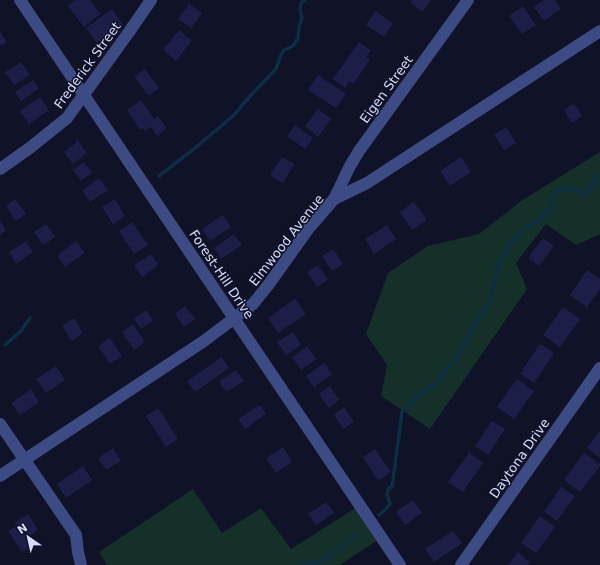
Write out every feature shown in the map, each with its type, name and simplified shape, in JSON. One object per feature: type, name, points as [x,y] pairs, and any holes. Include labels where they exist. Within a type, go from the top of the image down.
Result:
[{"type":"street","name":"Forest-Hill Drive","points":[[20,0],[400,565]]},
{"type":"street","name":"Frederick Street","points":[[0,169],[31,147],[67,118],[151,0]]},
{"type":"street","name":"Eigen Street","points":[[334,199],[359,151],[468,0]]},
{"type":"street","name":"Elmwood Avenue","points":[[0,476],[204,341],[253,304],[309,228],[334,199],[368,183],[600,31]]},
{"type":"street","name":"Daytona Drive","points":[[461,565],[600,368]]},
{"type":"street","points":[[0,424],[76,535],[81,565]]},
{"type":"green space","points":[[600,152],[600,234],[576,245],[546,224],[516,263],[527,289],[430,429],[381,396],[387,365],[366,334],[388,273],[428,246],[479,234],[521,201]]},
{"type":"green space","points":[[193,489],[222,533],[261,508],[291,549],[360,505],[382,537],[340,565],[107,565],[99,552]]},
{"type":"building","points":[[75,0],[90,0],[100,14],[84,27],[68,6]]},
{"type":"building","points":[[412,0],[431,0],[422,12],[410,2]]},
{"type":"building","points":[[544,0],[555,0],[561,9],[544,21],[534,7]]},
{"type":"building","points":[[189,4],[202,13],[191,28],[178,19]]},
{"type":"building","points":[[523,6],[536,25],[522,34],[509,16]]},
{"type":"building","points":[[112,9],[123,25],[97,43],[86,28]]},
{"type":"building","points":[[375,11],[393,23],[384,37],[366,25]]},
{"type":"building","points":[[179,30],[192,40],[176,61],[163,50]]},
{"type":"building","points":[[0,31],[7,42],[0,46]]},
{"type":"building","points":[[359,42],[371,50],[366,57],[370,60],[353,84],[349,81],[345,88],[333,79]]},
{"type":"building","points":[[21,62],[30,75],[14,85],[5,72]]},
{"type":"building","points":[[145,69],[159,88],[149,96],[134,76]]},
{"type":"building","points":[[318,75],[346,94],[336,108],[308,90]]},
{"type":"building","points":[[33,80],[39,89],[21,101],[15,92]]},
{"type":"building","points":[[40,97],[49,110],[29,124],[20,111]]},
{"type":"building","points":[[141,100],[154,119],[158,116],[167,129],[157,136],[151,127],[145,131],[143,128],[140,130],[127,110]]},
{"type":"building","points":[[574,103],[582,116],[572,123],[564,110]]},
{"type":"building","points":[[318,109],[331,119],[318,137],[305,126]]},
{"type":"building","points":[[295,125],[313,138],[305,149],[287,136]]},
{"type":"building","points":[[506,127],[516,143],[504,150],[494,135]]},
{"type":"building","points":[[78,141],[87,153],[73,164],[64,152]]},
{"type":"building","points":[[282,157],[294,164],[283,183],[270,175]]},
{"type":"building","points":[[461,157],[471,172],[450,186],[440,171]]},
{"type":"building","points":[[84,162],[92,173],[81,181],[73,170]]},
{"type":"building","points":[[99,178],[108,190],[90,202],[82,190]]},
{"type":"building","points":[[15,199],[26,214],[16,221],[6,206]]},
{"type":"building","points":[[115,199],[125,216],[113,224],[102,207]]},
{"type":"building","points":[[414,202],[427,220],[412,230],[400,212]]},
{"type":"building","points":[[223,215],[231,227],[210,241],[202,229]]},
{"type":"building","points":[[0,221],[6,230],[0,235]]},
{"type":"building","points":[[132,222],[148,245],[134,254],[119,231]]},
{"type":"building","points":[[46,224],[55,237],[43,245],[34,232]]},
{"type":"building","points":[[387,225],[396,239],[374,254],[365,239]]},
{"type":"building","points":[[234,234],[242,245],[221,259],[214,248]]},
{"type":"building","points":[[543,238],[554,246],[539,266],[528,258]]},
{"type":"building","points":[[26,241],[33,252],[16,264],[9,252]]},
{"type":"building","points":[[76,241],[85,253],[65,267],[57,255]]},
{"type":"building","points":[[333,249],[343,264],[332,271],[322,256]]},
{"type":"building","points":[[151,254],[159,265],[142,277],[134,265]]},
{"type":"building","points":[[318,265],[328,280],[317,287],[307,272]]},
{"type":"building","points":[[587,270],[600,279],[600,289],[587,307],[570,295]]},
{"type":"building","points":[[295,299],[306,314],[278,333],[268,318]]},
{"type":"building","points":[[185,306],[195,319],[184,327],[175,314]]},
{"type":"building","points":[[563,307],[580,319],[560,347],[543,335]]},
{"type":"building","points":[[146,310],[153,321],[141,329],[134,319]]},
{"type":"building","points":[[74,318],[83,333],[72,341],[62,326]]},
{"type":"building","points":[[133,324],[145,342],[134,350],[122,332]]},
{"type":"building","points":[[293,332],[301,345],[286,355],[277,342]]},
{"type":"building","points":[[110,338],[122,356],[110,364],[98,346]]},
{"type":"building","points":[[540,344],[554,353],[534,383],[520,374]]},
{"type":"building","points":[[307,346],[316,359],[301,370],[292,357]]},
{"type":"building","points":[[222,357],[229,368],[195,392],[187,381]]},
{"type":"building","points":[[324,363],[332,374],[314,387],[306,376]]},
{"type":"building","points":[[56,366],[65,380],[46,393],[36,379]]},
{"type":"building","points":[[236,370],[244,381],[226,392],[219,381]]},
{"type":"building","points":[[517,379],[534,391],[514,419],[497,407]]},
{"type":"building","points":[[330,386],[339,400],[329,408],[319,394]]},
{"type":"building","points":[[31,389],[39,402],[20,415],[11,403]]},
{"type":"building","points":[[260,405],[266,414],[245,429],[238,419]]},
{"type":"building","points":[[344,407],[354,422],[343,429],[334,415]]},
{"type":"building","points":[[158,408],[178,439],[166,447],[146,416]]},
{"type":"building","points":[[492,421],[505,429],[488,455],[475,446]]},
{"type":"building","points":[[600,430],[600,458],[587,448]]},
{"type":"building","points":[[283,447],[292,462],[276,473],[266,458]]},
{"type":"building","points":[[113,448],[121,461],[106,470],[98,458]]},
{"type":"building","points":[[375,449],[391,472],[378,481],[363,457]]},
{"type":"building","points":[[469,453],[483,463],[463,492],[448,482]]},
{"type":"building","points":[[584,453],[600,464],[600,466],[580,492],[564,480]]},
{"type":"building","points":[[83,466],[92,480],[66,498],[57,484]]},
{"type":"building","points":[[561,487],[575,496],[557,521],[544,512]]},
{"type":"building","points":[[413,500],[422,513],[405,525],[396,512]]},
{"type":"building","points":[[326,502],[334,513],[316,525],[308,514]]},
{"type":"building","points":[[28,514],[38,530],[29,537],[34,545],[22,552],[8,531],[17,526],[15,522]]},
{"type":"building","points":[[540,516],[555,527],[536,553],[521,543]]},
{"type":"building","points":[[453,531],[462,543],[434,562],[425,549]]},
{"type":"building","points":[[518,552],[530,562],[528,565],[508,565]]},
{"type":"waterway","points":[[159,176],[233,116],[276,69],[284,50],[293,46],[298,38],[302,18],[300,10],[301,3],[305,0]]},
{"type":"waterway","points":[[379,515],[390,504],[387,494],[389,488],[392,487],[402,412],[415,399],[437,383],[456,359],[478,319],[490,302],[497,268],[509,245],[522,231],[539,220],[550,209],[553,194],[566,187],[584,193],[591,189],[595,179],[600,175]]},
{"type":"waterway","points":[[5,345],[21,331],[30,318]]},
{"type":"waterway","points":[[301,565],[318,562],[331,556],[357,534]]}]
